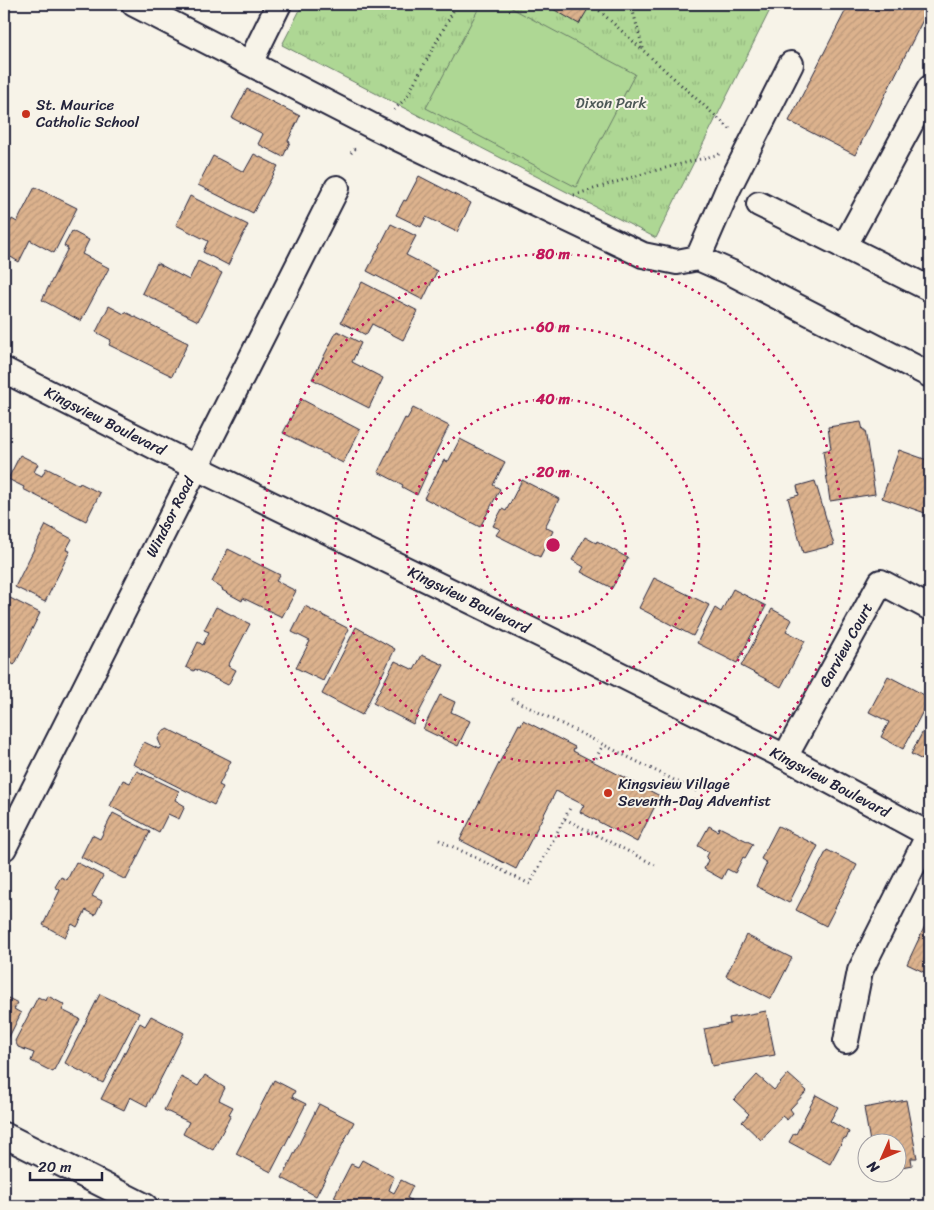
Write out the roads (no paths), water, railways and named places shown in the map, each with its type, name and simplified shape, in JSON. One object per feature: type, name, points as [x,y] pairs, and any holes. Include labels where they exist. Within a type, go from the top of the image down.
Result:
[{"type":"street","points":[[134,4],[376,128],[643,256],[676,262],[698,258],[730,272],[930,375]]},
{"type":"street","points":[[250,63],[279,4]]},
{"type":"street","points":[[698,258],[728,189],[791,64]]},
{"type":"street","points":[[844,246],[930,88]]},
{"type":"street","name":"Windsor Road","points":[[4,848],[337,188]]},
{"type":"street","points":[[759,204],[930,289]]},
{"type":"street","name":"Kingsview Boulevard","points":[[4,370],[195,467],[543,636],[785,757],[930,835]]},
{"type":"street","name":"Garview Court","points":[[785,757],[881,582],[930,608]]},
{"type":"street","points":[[846,1041],[860,971],[930,835]]},
{"type":"street","points":[[4,1135],[145,1206]]},
{"type":"place","name":"St. Maurice Catholic School","points":[[26,114]]},
{"type":"place","name":"Kingsview Village Seventh-Day Adventist","points":[[608,793]]},
{"type":"park label","name":"Dixon Park","points":[[611,103]]}]
